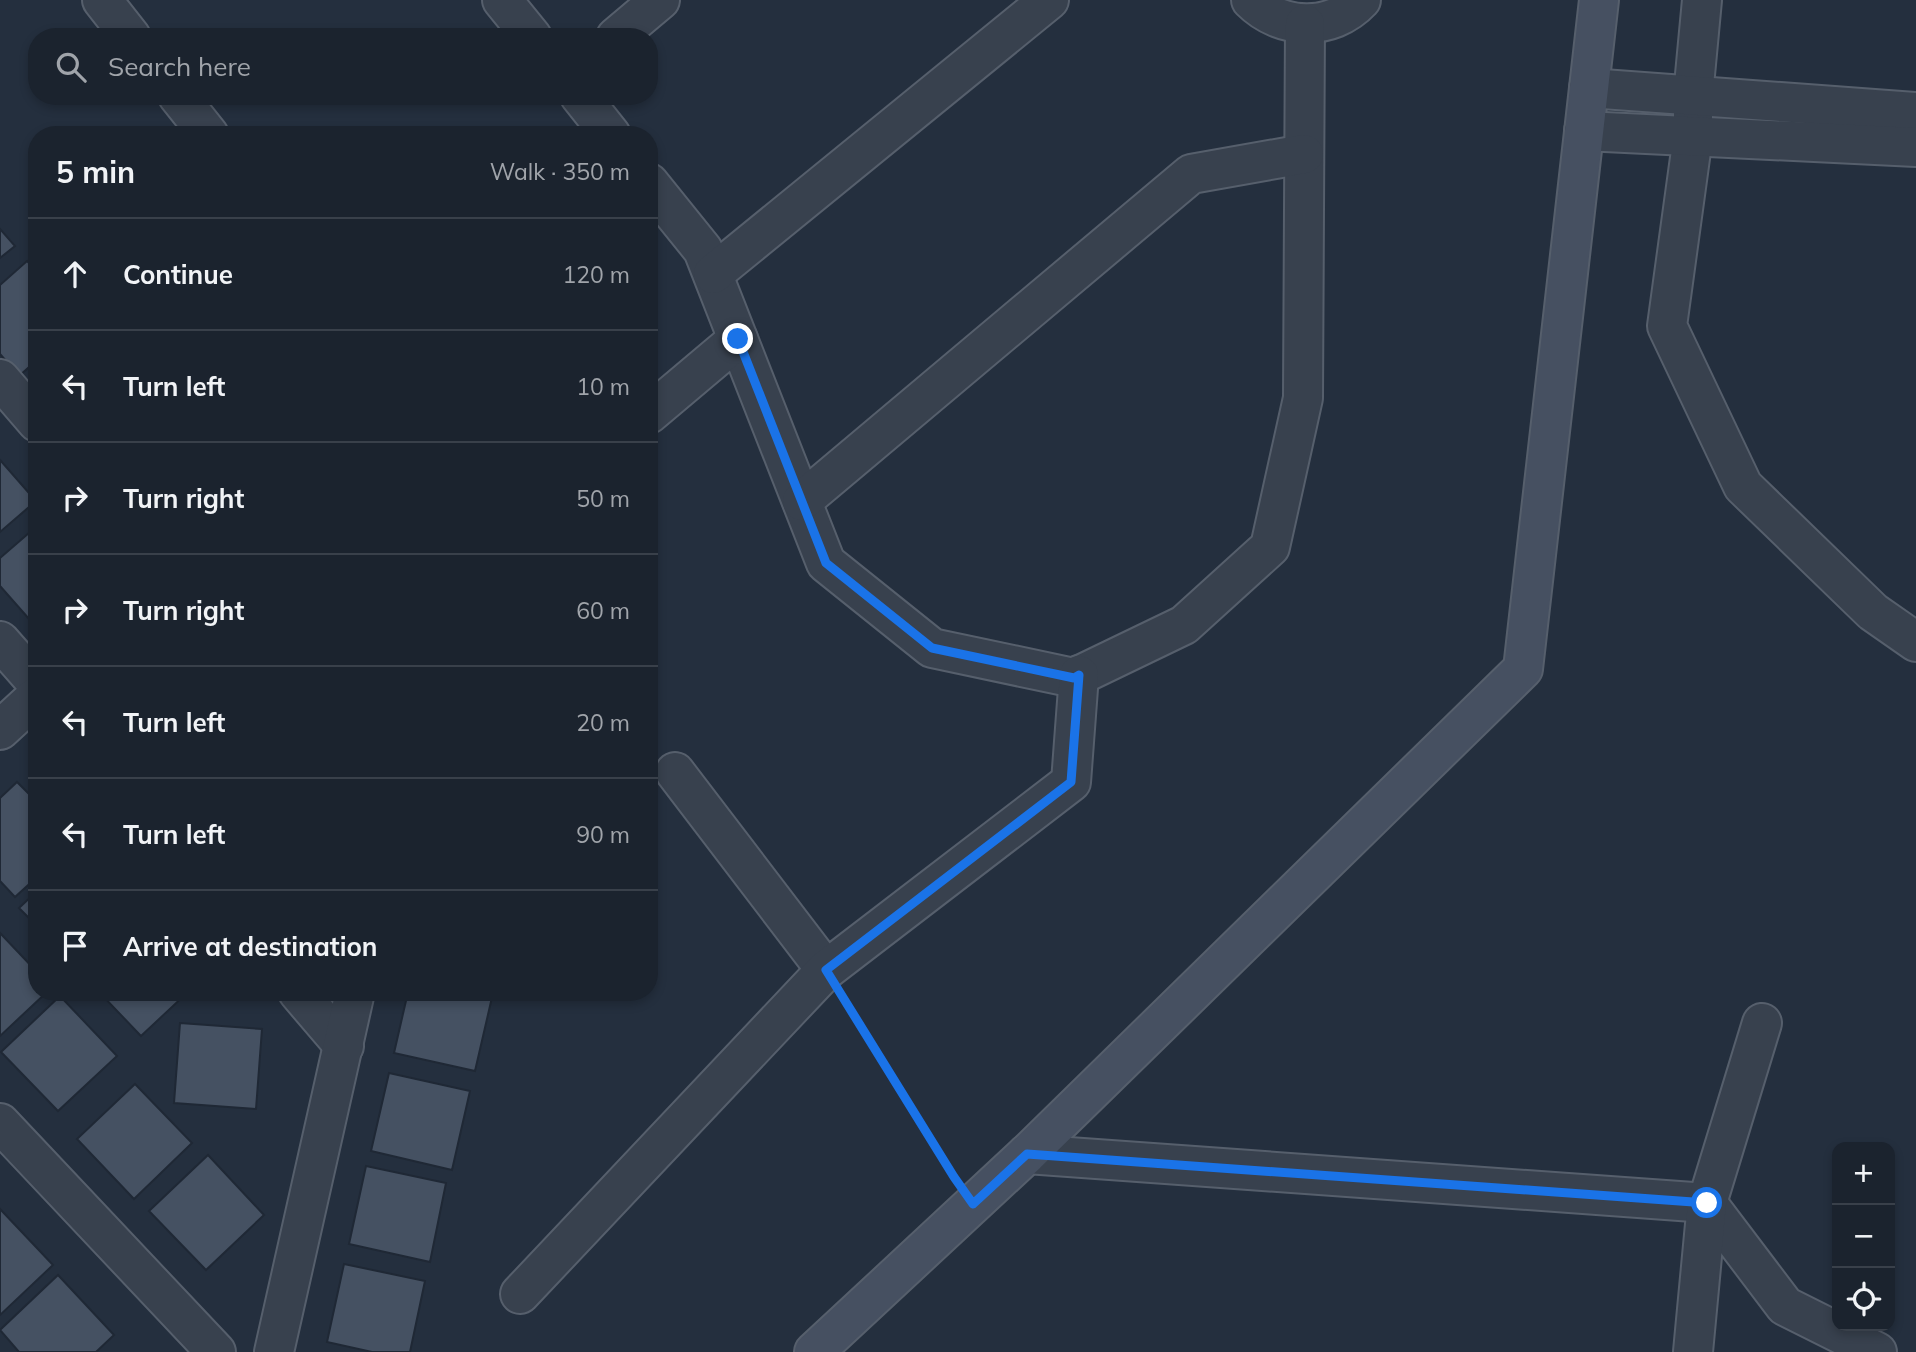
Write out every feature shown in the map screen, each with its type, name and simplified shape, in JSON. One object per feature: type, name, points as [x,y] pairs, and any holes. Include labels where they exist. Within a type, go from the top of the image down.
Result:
[{"type":"street","points":[[102,0],[124,28]]},
{"type":"street","points":[[502,0],[525,28]]},
{"type":"street","points":[[627,28],[660,0]]},
{"type":"street","points":[[713,274],[1049,0]]},
{"type":"street","points":[[1251,0],[1260,9],[1281,20],[1305,24],[1331,20],[1354,8],[1360,0]]},
{"type":"street","points":[[814,1352],[1027,1154],[1523,669],[1599,0]]},
{"type":"street","points":[[1702,0],[1693,96],[1693,136],[1667,326],[1743,486],[1873,612],[1916,642]]},
{"type":"street","points":[[658,194],[704,250],[826,563],[932,648],[1074,678],[1184,625],[1270,547],[1303,398],[1305,24]]},
{"type":"street","points":[[1589,88],[1916,112]]},
{"type":"street","points":[[185,105],[202,126]]},
{"type":"street","points":[[587,105],[604,126]]},
{"type":"street","points":[[1584,131],[1916,147]]},
{"type":"street","points":[[802,501],[1191,174],[1304,154]]},
{"type":"street","points":[[658,406],[738,339]]},
{"type":"street","points":[[0,379],[28,412]]},
{"type":"street","points":[[0,641],[28,673]]},
{"type":"street","points":[[520,1294],[826,970],[1071,782],[1079,675]]},
{"type":"street","points":[[0,730],[28,704]]},
{"type":"street","points":[[675,772],[826,970]]},
{"type":"street","points":[[306,1001],[344,1046]]},
{"type":"street","points":[[274,1352],[353,1001]]},
{"type":"street","points":[[1693,1352],[1707,1203],[1762,1023]]},
{"type":"street","points":[[0,1123],[216,1352]]},
{"type":"street","points":[[1027,1154],[1707,1203],[1785,1306],[1877,1352]]},
{"type":"path","points":[[826,970],[973,1204]]},
{"type":"building","points":[[0,229],[15,246],[0,258]]},
{"type":"building","points":[[28,262],[28,368],[19,376],[0,354],[0,285]]},
{"type":"building","points":[[0,460],[28,492],[28,508],[0,532]]},
{"type":"building","points":[[28,534],[28,618],[0,586],[0,558]]},
{"type":"building","points":[[17,782],[28,793],[28,885],[15,897],[0,881],[0,798]]},
{"type":"building","points":[[28,900],[28,917],[19,908]]},
{"type":"building","points":[[0,933],[28,963],[28,1001],[37,1001],[0,1036]]},
{"type":"building","points":[[55,1001],[65,1001],[117,1056],[58,1111],[1,1052]]},
{"type":"building","points":[[108,1001],[178,1001],[141,1036]]},
{"type":"building","points":[[406,1001],[491,1001],[475,1071],[394,1053]]},
{"type":"building","points":[[180,1023],[262,1029],[256,1109],[174,1103]]},
{"type":"building","points":[[389,1073],[470,1091],[452,1170],[371,1151]]},
{"type":"building","points":[[135,1084],[192,1143],[134,1199],[77,1139]]},
{"type":"building","points":[[208,1155],[264,1215],[206,1270],[149,1211]]},
{"type":"building","points":[[366,1166],[446,1183],[430,1262],[349,1244]]},
{"type":"building","points":[[0,1209],[53,1265],[0,1315]]},
{"type":"building","points":[[344,1264],[425,1281],[410,1352],[372,1352],[327,1342]]},
{"type":"building","points":[[58,1275],[114,1335],[96,1352],[19,1352],[0,1330]]},
{"type":"route","points":[[738,339],[826,563],[932,648],[1074,678],[1079,675],[1071,782],[826,970],[973,1204],[1027,1154],[1707,1203]]}]
